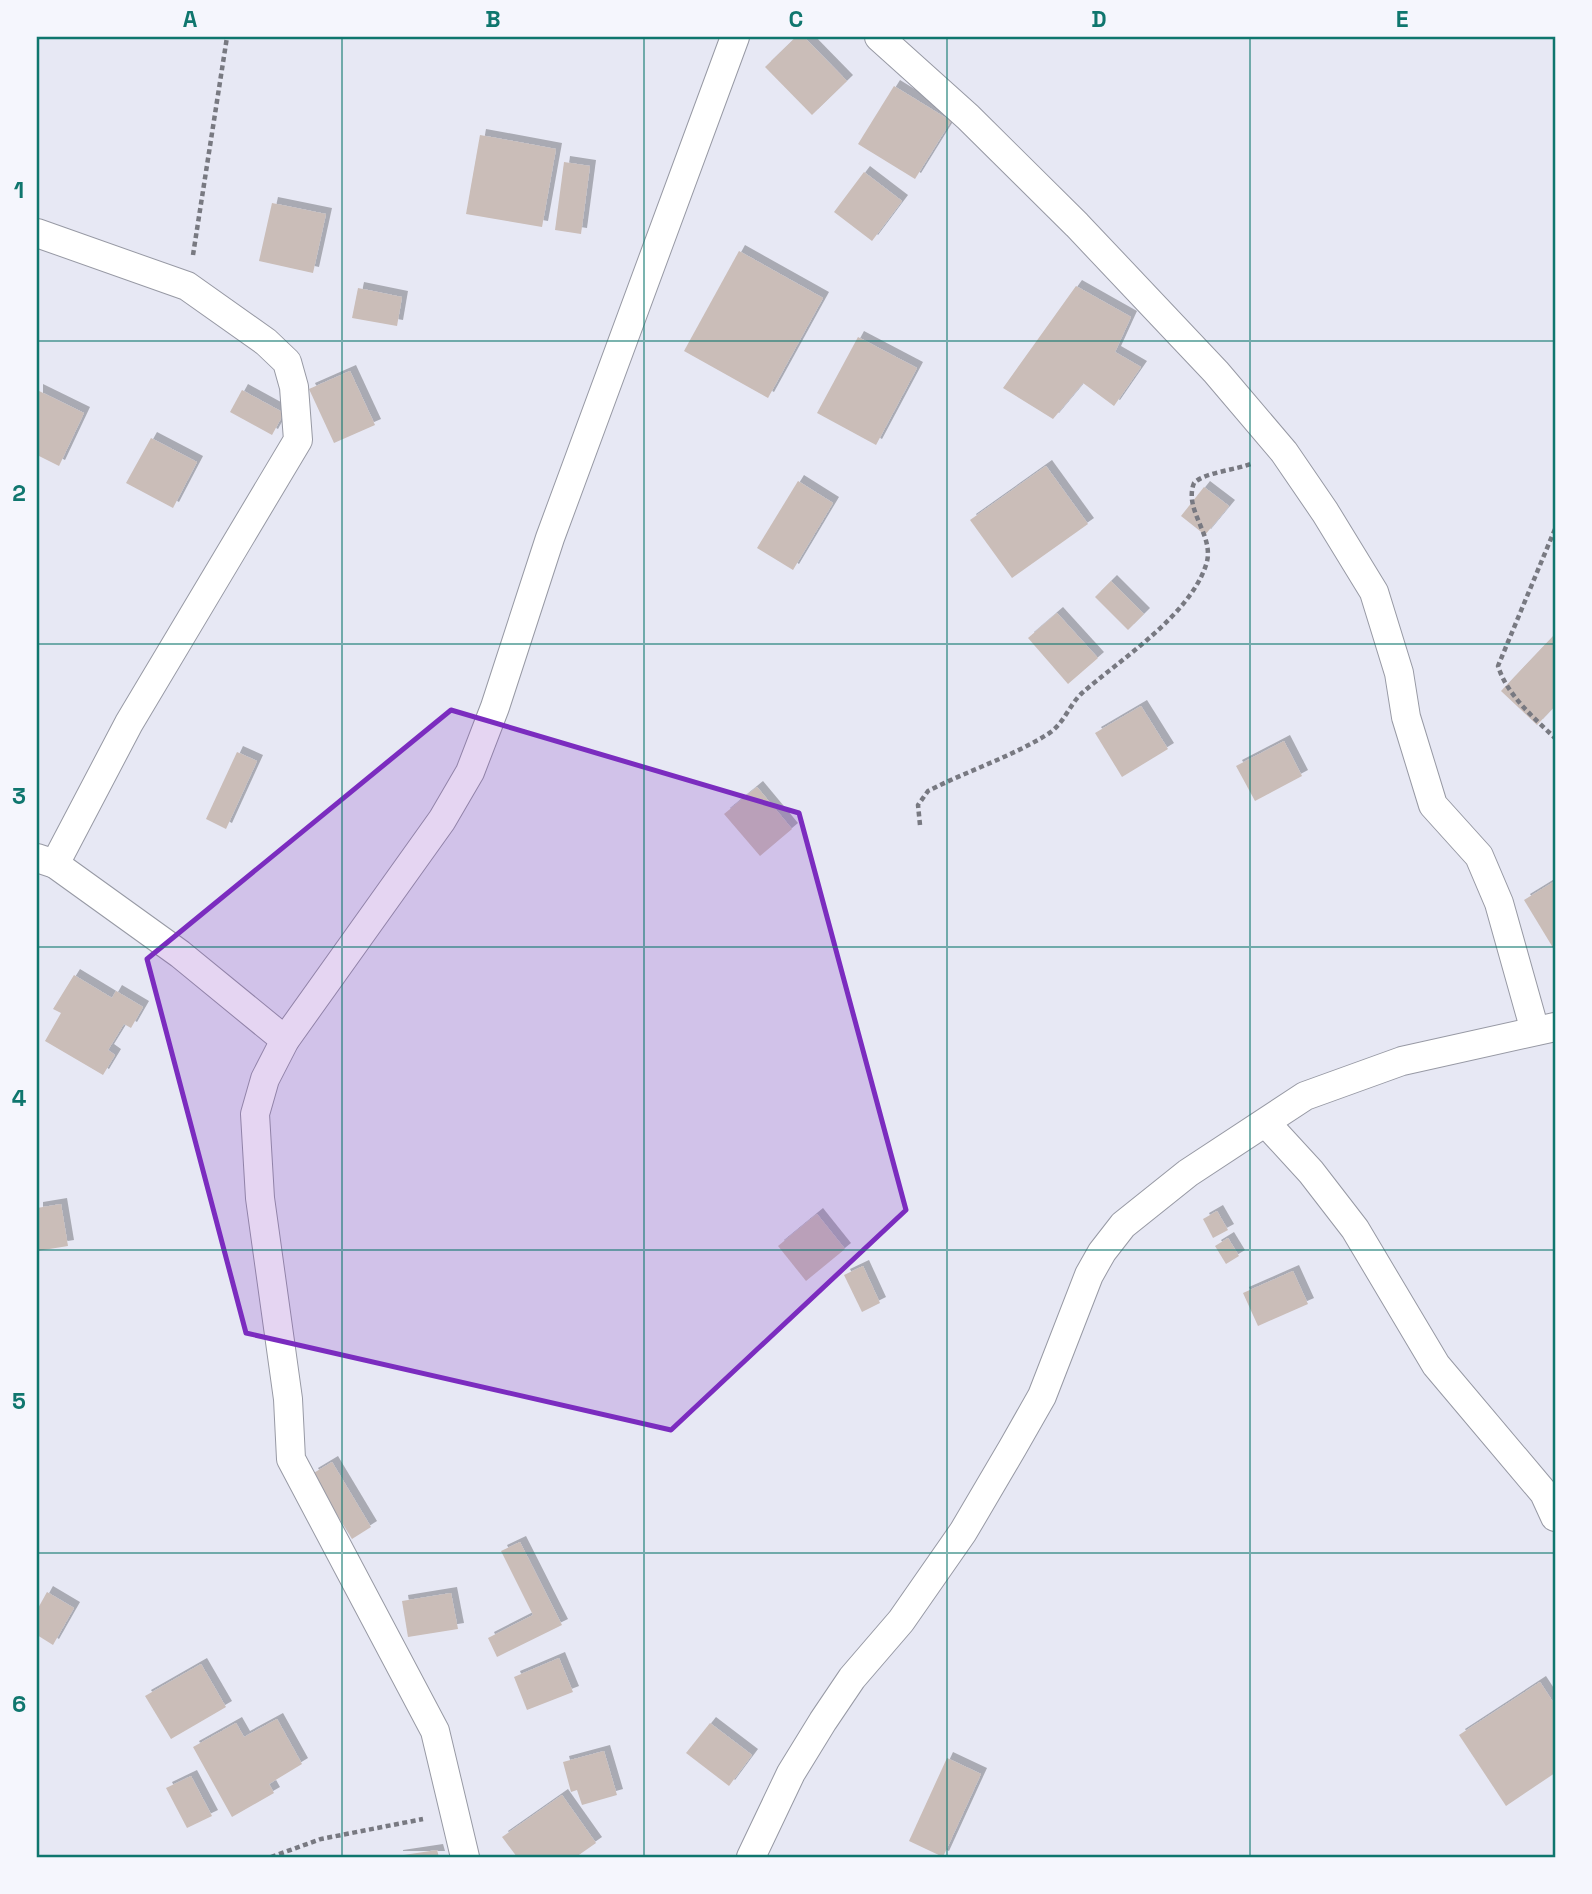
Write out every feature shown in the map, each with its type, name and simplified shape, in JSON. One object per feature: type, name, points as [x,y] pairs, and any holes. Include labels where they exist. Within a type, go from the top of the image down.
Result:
[{"type":"street","points":[[465,1857],[435,1731],[291,1459],[288,1399],[260,1198],[256,1114],[265,1079],[285,1040],[442,820],[470,772],[495,707],[550,538],[735,37]]},
{"type":"street","points":[[751,1857],[791,1773],[823,1721],[852,1678],[901,1621],[962,1531],[1013,1447],[1042,1396],[1079,1297],[1102,1252],[1124,1225],[1188,1172],[1305,1096],[1357,1076],[1426,1055],[1545,1029],[1479,856],[1433,805],[1406,717],[1399,673],[1374,592],[1284,452],[1216,372],[1077,225],[968,117],[879,37]]},
{"type":"street","points":[[37,233],[187,286],[266,342],[287,362],[294,387],[298,439],[46,861],[180,954],[285,1040]]},
{"type":"street","points":[[1266,1123],[1311,1172],[1355,1229],[1436,1365],[1544,1493],[1555,1517]]},
{"type":"path","points":[[187,286],[227,37]]},
{"type":"path","points":[[920,825],[918,805],[928,791],[1049,733],[1080,695],[1170,618],[1201,578],[1208,562],[1205,535],[1191,499],[1192,488],[1198,479],[1234,471],[1284,452]]},
{"type":"path","points":[[1555,529],[1498,666],[1502,680],[1512,693],[1555,738]]},
{"type":"path","points":[[271,1857],[321,1839],[455,1812]]},
{"type":"highlighted area","points":[[451,710],[799,813],[906,1210],[671,1430],[246,1333],[147,959]]},
{"type":"building","points":[[796,37],[804,37],[847,81],[812,115],[765,67]]},
{"type":"building","points":[[894,86],[951,121],[915,179],[858,144]]},
{"type":"building","points":[[480,135],[556,149],[542,227],[466,214]]},
{"type":"building","points":[[564,162],[590,166],[581,234],[555,230]]},
{"type":"building","points":[[864,172],[902,201],[872,241],[834,212]]},
{"type":"building","points":[[272,203],[326,214],[313,273],[259,261]]},
{"type":"building","points":[[739,251],[823,298],[768,398],[684,351]]},
{"type":"building","points":[[1076,286],[1131,317],[1115,352],[1141,367],[1114,406],[1083,383],[1053,419],[1003,388]]},
{"type":"building","points":[[358,288],[402,297],[397,326],[352,318]]},
{"type":"building","points":[[858,337],[917,368],[876,445],[817,413]]},
{"type":"building","points":[[350,371],[375,425],[334,443],[309,389]]},
{"type":"building","points":[[37,390],[84,413],[59,466],[37,455]]},
{"type":"building","points":[[242,390],[284,413],[272,435],[230,412]]},
{"type":"building","points":[[151,438],[197,462],[173,508],[126,483]]},
{"type":"building","points":[[1046,466],[1088,524],[1012,578],[970,520]]},
{"type":"building","points":[[798,481],[833,503],[793,570],[757,548]]},
{"type":"building","points":[[1204,487],[1229,506],[1205,535],[1181,516]]},
{"type":"building","points":[[1111,581],[1144,614],[1128,630],[1095,597]]},
{"type":"building","points":[[1057,613],[1098,658],[1068,684],[1028,638]]},
{"type":"building","points":[[1555,634],[1555,706],[1537,725],[1501,691]]},
{"type":"building","points":[[1141,706],[1168,749],[1122,777],[1095,733]]},
{"type":"building","points":[[1284,741],[1302,776],[1255,801],[1236,766]]},
{"type":"building","points":[[237,752],[257,761],[226,829],[206,819]]},
{"type":"building","points":[[757,787],[792,829],[760,856],[724,814]]},
{"type":"building","points":[[1555,881],[1555,951],[1524,900]]},
{"type":"building","points":[[74,975],[112,998],[116,991],[143,1007],[131,1028],[124,1024],[108,1050],[115,1055],[103,1075],[45,1041],[61,1013],[53,1009]]},
{"type":"building","points":[[61,1204],[68,1246],[37,1251],[37,1208]]},
{"type":"building","points":[[1217,1211],[1228,1230],[1213,1238],[1203,1219]]},
{"type":"building","points":[[817,1214],[845,1249],[806,1281],[778,1246]]},
{"type":"building","points":[[1228,1238],[1239,1256],[1226,1264],[1215,1246]]},
{"type":"building","points":[[863,1266],[880,1303],[862,1312],[844,1275]]},
{"type":"building","points":[[1293,1271],[1308,1304],[1258,1326],[1243,1293]]},
{"type":"building","points":[[332,1462],[371,1527],[352,1539],[312,1474]]},
{"type":"building","points":[[520,1542],[562,1625],[497,1657],[488,1638],[533,1615],[501,1551]]},
{"type":"building","points":[[47,1592],[74,1608],[53,1645],[37,1635],[37,1610]]},
{"type":"building","points":[[451,1593],[458,1629],[408,1637],[402,1601]]},
{"type":"building","points":[[559,1658],[573,1692],[527,1710],[514,1677]]},
{"type":"building","points":[[201,1664],[226,1707],[171,1739],[145,1696]]},
{"type":"building","points":[[1540,1682],[1555,1705],[1555,1773],[1506,1806],[1459,1735]]},
{"type":"building","points":[[277,1719],[302,1764],[269,1784],[274,1793],[232,1817],[193,1747],[236,1723],[244,1737]]},
{"type":"building","points":[[710,1723],[752,1755],[729,1786],[686,1753]]},
{"type":"building","points":[[604,1751],[617,1795],[582,1805],[577,1790],[571,1792],[563,1762]]},
{"type":"building","points":[[947,1758],[981,1774],[943,1857],[909,1841]]},
{"type":"building","points":[[191,1776],[212,1816],[187,1828],[166,1788]]},
{"type":"building","points":[[562,1795],[596,1843],[576,1857],[517,1857],[502,1837]]},
{"type":"building","points":[[437,1850],[439,1857],[397,1857],[397,1856]]}]
